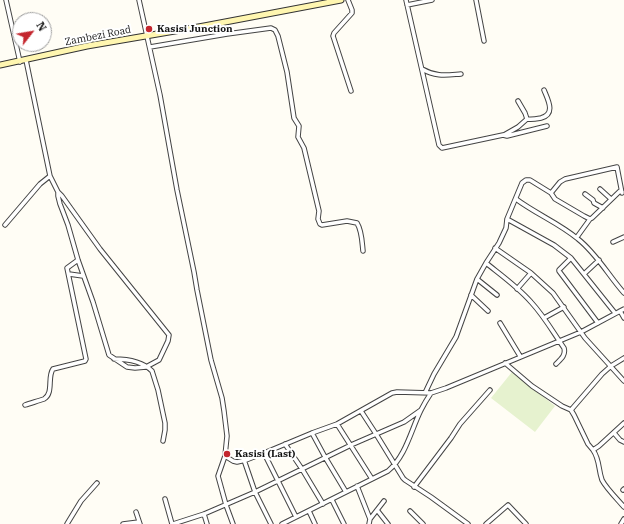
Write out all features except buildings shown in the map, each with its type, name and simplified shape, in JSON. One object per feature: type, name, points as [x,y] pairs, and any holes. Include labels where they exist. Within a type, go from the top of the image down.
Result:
[{"type":"main road","name":"Zambezi Road","points":[[0,65],[20,62],[87,46],[341,0]]},
{"type":"street","points":[[6,0],[20,62]]},
{"type":"street","points":[[139,0],[150,47],[198,298],[211,360],[224,411],[227,436],[225,456],[218,476],[233,524]]},
{"type":"street","points":[[348,0],[352,13],[334,32],[333,36],[350,90]]},
{"type":"street","points":[[406,0],[439,145],[442,148],[503,135],[518,127],[527,119],[535,120],[544,117],[549,113],[548,102],[544,90]]},
{"type":"street","points":[[407,5],[432,0]]},
{"type":"street","points":[[476,0],[484,41]]},
{"type":"street","points":[[150,47],[253,30],[271,28],[275,30],[278,36],[287,72],[294,118],[298,126],[298,137],[304,148],[319,211],[319,222],[322,225],[347,221],[357,222],[361,232],[363,251]]},
{"type":"street","points":[[26,60],[50,176],[58,192],[100,249],[169,335],[168,342],[159,360],[146,367],[135,368],[127,367],[109,355],[60,204],[58,192]]},
{"type":"street","points":[[422,69],[439,76],[462,74]]},
{"type":"street","points":[[518,101],[527,119]]},
{"type":"street","points":[[503,135],[507,136],[547,126]]},
{"type":"street","points":[[551,193],[560,182],[565,179],[617,167],[623,192],[620,190],[603,208],[592,218],[590,218],[577,237]]},
{"type":"street","points":[[5,225],[40,184],[50,176]]},
{"type":"street","points":[[425,393],[434,374],[456,337],[477,279],[506,228],[507,219],[522,182],[530,180],[551,193],[555,199],[590,218]]},
{"type":"street","points":[[600,189],[611,199]]},
{"type":"street","points":[[585,194],[593,200],[594,204],[603,208]]},
{"type":"street","points":[[516,199],[577,237],[599,260],[624,293]]},
{"type":"street","points":[[507,219],[554,245],[571,258],[615,313]]},
{"type":"street","points":[[613,242],[624,237]]},
{"type":"street","points":[[495,248],[531,273],[553,293],[590,344],[624,381]]},
{"type":"street","points":[[571,258],[559,271],[598,323]]},
{"type":"street","points":[[25,404],[47,396],[49,393],[50,372],[53,369],[85,361],[86,359],[67,268],[78,260]]},
{"type":"street","points":[[584,274],[599,260]]},
{"type":"street","points":[[486,262],[530,301],[544,318],[564,348],[562,358],[556,364]]},
{"type":"street","points":[[517,289],[531,273]]},
{"type":"street","points":[[69,274],[83,276]]},
{"type":"street","points":[[477,279],[496,295]]},
{"type":"street","points":[[471,295],[488,312]]},
{"type":"street","points":[[544,318],[564,307]]},
{"type":"street","points":[[225,456],[234,462],[264,453],[337,424],[392,393],[430,393],[446,388],[520,356],[581,332],[624,309]]},
{"type":"street","points":[[620,311],[624,318]]},
{"type":"street","points":[[500,323],[520,356]]},
{"type":"street","points":[[572,410],[602,374],[624,358]]},
{"type":"street","points":[[114,359],[122,359],[138,363],[152,371],[158,390],[165,423],[163,441]]},
{"type":"street","points":[[505,363],[532,386],[562,406],[572,410],[588,444],[598,458],[603,481],[624,508]]},
{"type":"street","points":[[414,487],[460,424],[490,390]]},
{"type":"street","points":[[285,523],[388,471],[394,465],[405,447],[430,393]]},
{"type":"street","points":[[165,499],[173,524],[204,514],[302,470],[351,445],[409,420],[421,410]]},
{"type":"street","points":[[361,411],[402,478],[468,524]]},
{"type":"street","points":[[593,450],[624,423]]},
{"type":"street","points":[[337,424],[372,479]]},
{"type":"street","points":[[312,433],[346,492]]},
{"type":"street","points":[[614,433],[624,442]]},
{"type":"street","points":[[286,444],[322,504]]},
{"type":"street","points":[[264,453],[296,517]]},
{"type":"street","points":[[244,460],[255,492],[270,524]]},
{"type":"street","points":[[67,524],[81,501],[97,483]]},
{"type":"street","points":[[357,486],[370,519]]},
{"type":"street","points":[[332,500],[344,524]]},
{"type":"street","points":[[368,524],[370,519],[384,501]]},
{"type":"street","points":[[486,524],[508,505],[526,524]]},
{"type":"street","points":[[309,510],[315,524]]},
{"type":"street","points":[[377,510],[388,524]]},
{"type":"street","points":[[410,511],[423,524]]},
{"type":"street","points":[[123,524],[140,523],[136,512]]},
{"type":"street","points":[[204,514],[207,524]]},
{"type":"street","points":[[70,519],[74,524]]},
{"type":"street","points":[[621,524],[624,519]]},
{"type":"green space","points":[[512,372],[555,406],[535,432],[491,398]]},
{"type":"place","name":"Kasisi Junction","points":[[149,29]]},
{"type":"place","name":"Kasisi (Last)","points":[[227,454]]}]
